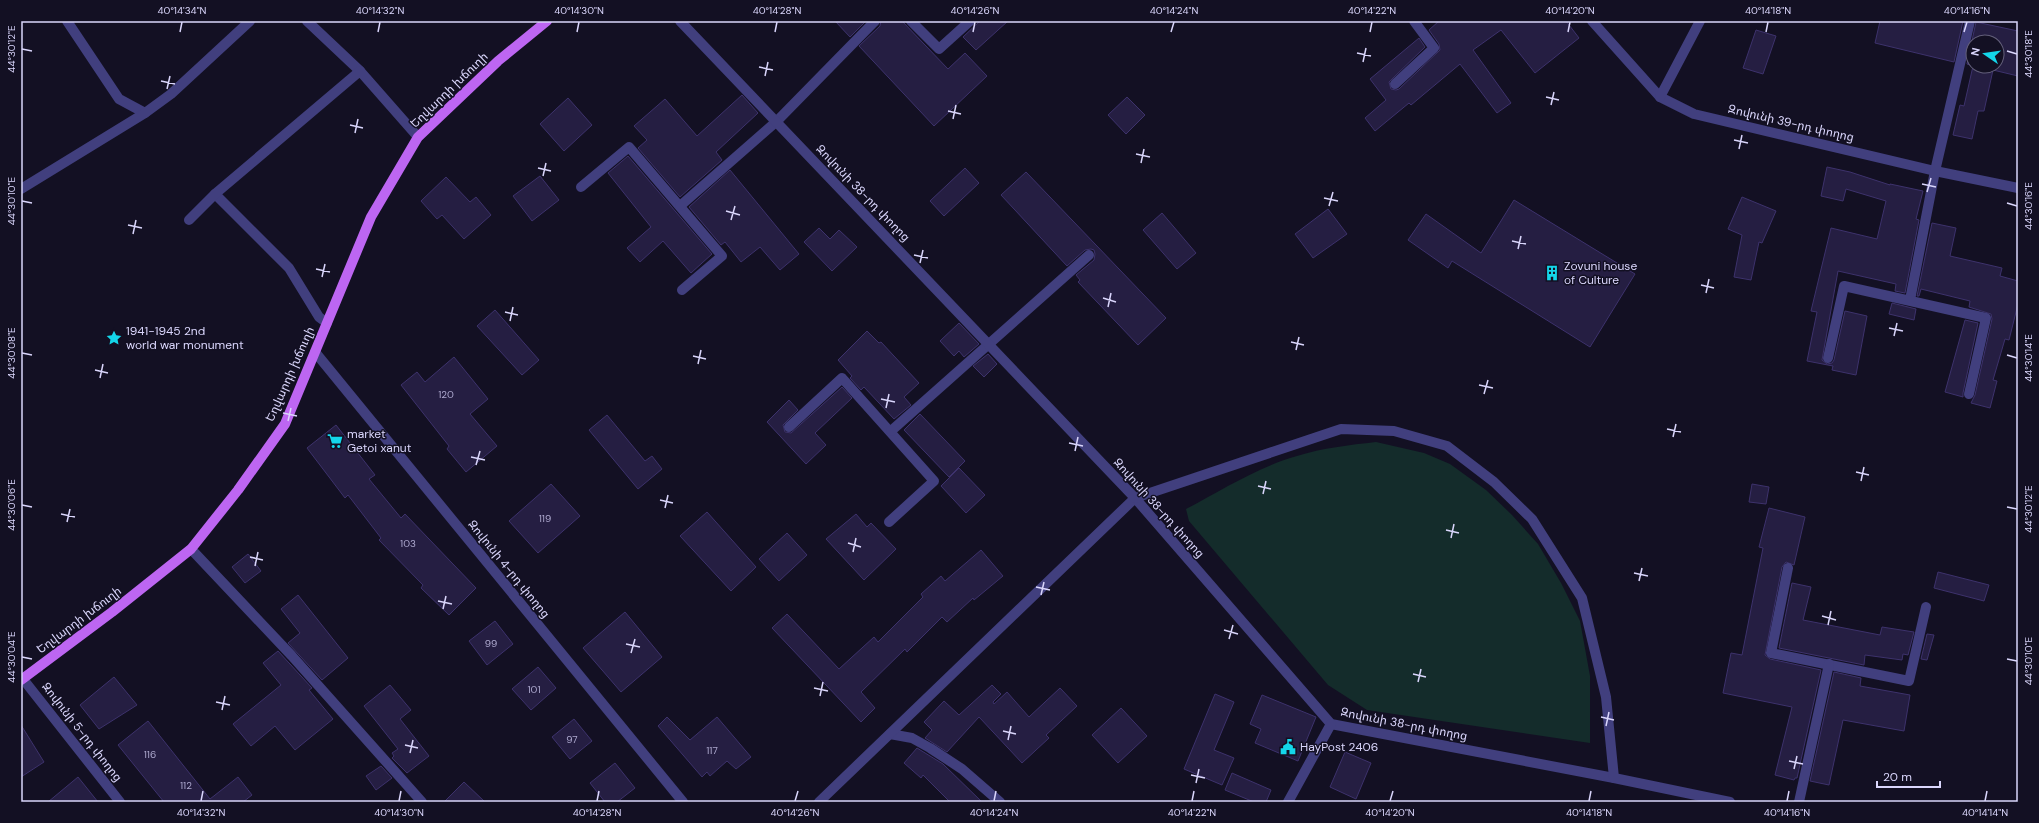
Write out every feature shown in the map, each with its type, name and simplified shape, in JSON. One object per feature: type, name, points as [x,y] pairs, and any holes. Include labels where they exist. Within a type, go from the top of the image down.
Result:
[{"type":"main road","name":"Եղվարդի խճուղի","points":[[22,679],[112,612],[191,549],[238,490],[285,424],[371,216],[418,137],[498,61],[547,21]]},
{"type":"street","points":[[67,21],[119,99],[145,113]]},
{"type":"street","points":[[21,189],[145,113],[171,94],[250,21]]},
{"type":"street","points":[[307,21],[360,71],[418,137]]},
{"type":"street","name":"Զովունի 38-րդ փողոց","points":[[680,21],[1135,498],[1331,724],[1614,778],[1730,802]]},
{"type":"street","points":[[680,206],[777,121],[875,21]]},
{"type":"street","points":[[910,21],[939,49],[970,21]]},
{"type":"street","points":[[1395,84],[1434,48],[1414,21]]},
{"type":"street","name":"Զովունի 39-րդ փողոց","points":[[1592,21],[1660,97],[1694,114],[1936,171],[2018,188]]},
{"type":"street","points":[[1660,97],[1700,21]]},
{"type":"street","points":[[1910,300],[1936,171],[1970,21]]},
{"type":"street","points":[[189,220],[216,194],[360,71]]},
{"type":"street","points":[[581,187],[629,147],[722,256],[682,290]]},
{"type":"street","points":[[216,194],[290,268],[319,317],[327,323]]},
{"type":"street","points":[[891,431],[1089,255]]},
{"type":"street","points":[[1828,358],[1844,286],[1986,318],[1969,394]]},
{"type":"street","name":"Զովունի 4-րդ փողոց","points":[[315,352],[683,802]]},
{"type":"street","points":[[789,427],[842,378],[891,431],[934,481],[889,522]]},
{"type":"street","points":[[819,802],[1135,498],[1341,429],[1394,431],[1447,446],[1494,482],[1532,519],[1582,598],[1606,697],[1614,778]]},
{"type":"street","points":[[191,549],[292,656],[422,802]]},
{"type":"street","points":[[1788,568],[1771,653],[1910,681],[1926,607]]},
{"type":"street","points":[[1799,802],[1829,664]]},
{"type":"street","name":"Զովունի 5-րդ փողոց","points":[[22,679],[120,802]]},
{"type":"street","points":[[1288,802],[1331,724]]},
{"type":"street","points":[[890,734],[912,738],[930,748],[962,769],[1000,802]]},
{"type":"green space","points":[[1376,442],[1424,453],[1450,464],[1486,490],[1512,515],[1538,544],[1561,583],[1580,621],[1590,676],[1590,743],[1367,710],[1328,685],[1189,521],[1186,509],[1268,466],[1317,451]]},
{"type":"building","points":[[835,21],[866,21],[850,37]]},
{"type":"building","points":[[881,21],[902,21],[948,69],[965,53],[987,76],[934,126],[859,46],[880,26]]},
{"type":"building","points":[[980,21],[1008,21],[976,50],[963,37]]},
{"type":"building","points":[[1439,21],[1566,21],[1579,38],[1535,73],[1501,30],[1473,50],[1511,103],[1497,113],[1460,64],[1411,105],[1409,103],[1375,131],[1365,118],[1386,100],[1370,79],[1419,38],[1425,47],[1389,82],[1391,89],[1399,89],[1440,50],[1439,44],[1429,30]]},
{"type":"building","points":[[1880,21],[1963,21],[1954,62],[1875,43]]},
{"type":"building","points":[[1976,22],[2018,31],[2018,76],[2005,73],[2005,34],[1973,34]]},
{"type":"building","points":[[1756,30],[1776,36],[1763,74],[1743,68]]},
{"type":"building","points":[[1971,74],[1992,74],[1984,111],[1978,111],[1972,139],[1953,135],[1960,105],[1964,106]]},
{"type":"building","points":[[742,95],[758,113],[716,152],[722,160],[680,197],[638,148],[647,140],[634,126],[665,99],[697,136]]},
{"type":"building","points":[[1127,97],[1145,115],[1126,134],[1108,115]]},
{"type":"building","points":[[568,98],[592,125],[564,151],[540,124]]},
{"type":"building","points":[[628,156],[712,254],[691,273],[663,241],[640,262],[627,248],[651,227],[608,173]]},
{"type":"building","points":[[1827,167],[1850,172],[1890,185],[1923,191],[1916,219],[1919,220],[1905,293],[1895,291],[1896,284],[1838,271],[1822,360],[1827,364],[1832,363],[1834,360],[1845,311],[1867,316],[1856,375],[1832,370],[1833,366],[1807,361],[1817,312],[1811,311],[1831,228],[1877,239],[1886,201],[1846,189],[1843,201],[1821,196]]},
{"type":"building","points":[[965,168],[979,183],[944,216],[930,201]]},
{"type":"building","points":[[730,170],[799,254],[780,270],[760,247],[741,262],[725,242],[721,245],[689,207]]},
{"type":"building","points":[[1026,172],[1166,318],[1138,345],[1078,282],[1080,280],[1076,275],[1094,260],[1094,250],[1085,250],[1067,266],[1001,195]]},
{"type":"building","points":[[540,176],[559,200],[532,221],[513,196]]},
{"type":"building","points":[[446,177],[470,202],[476,197],[491,215],[464,239],[442,215],[437,219],[421,201]]},
{"type":"building","points":[[1742,197],[1776,211],[1762,243],[1759,242],[1751,280],[1734,277],[1742,235],[1728,229]]},
{"type":"building","name":"Zovuni house of Culture","points":[[1514,200],[1635,274],[1590,347],[1452,261],[1448,268],[1408,240],[1426,214],[1481,253]]},
{"type":"building","points":[[1328,209],[1347,234],[1313,258],[1295,234]]},
{"type":"building","points":[[1162,213],[1196,253],[1177,269],[1143,230]]},
{"type":"building","points":[[1932,223],[1956,228],[1950,256],[2002,268],[2000,276],[2018,281],[2018,304],[2009,340],[2005,339],[1993,380],[1997,381],[1990,408],[1971,403],[1975,395],[1992,319],[1991,314],[1969,307],[1970,301],[1921,289],[1919,296],[1917,296]]},
{"type":"building","points":[[819,228],[830,239],[839,230],[857,247],[832,271],[804,242]]},
{"type":"building","points":[[1892,303],[1916,309],[1914,320],[1889,314]]},
{"type":"building","points":[[495,310],[539,360],[522,375],[477,326]]},
{"type":"building","points":[[1965,320],[1978,323],[1963,397],[1945,392]]},
{"type":"building","points":[[959,323],[979,344],[964,357],[959,351],[954,356],[940,341]]},
{"type":"building","points":[[867,331],[879,343],[881,342],[919,383],[904,397],[911,405],[894,419],[864,387],[861,390],[850,378],[852,376],[838,360]]},
{"type":"building","points":[[988,354],[997,364],[984,377],[973,366]]},
{"type":"building","points":[[454,357],[488,399],[470,414],[497,446],[466,472],[447,449],[449,446],[401,385],[417,372],[425,382]]},
{"type":"building","points":[[842,387],[852,398],[815,433],[826,445],[806,464],[767,422],[789,400],[798,410],[783,425],[785,432],[791,433]]},
{"type":"building","points":[[920,414],[965,461],[949,477],[904,430]]},
{"type":"building","points":[[607,415],[645,461],[652,456],[662,469],[638,489],[589,430]]},
{"type":"building","points":[[336,425],[375,475],[369,479],[401,518],[405,514],[476,588],[449,615],[421,588],[423,585],[379,540],[381,538],[348,495],[345,498],[307,448]]},
{"type":"building","points":[[959,468],[985,495],[966,513],[941,486]]},
{"type":"building","points":[[551,484],[580,516],[538,553],[509,521]]},
{"type":"building","points":[[1752,484],[1769,487],[1766,504],[1749,502]]},
{"type":"building","points":[[1769,508],[1805,517],[1794,565],[1786,562],[1782,567],[1765,655],[1770,659],[1821,670],[1797,778],[1794,780],[1775,775],[1792,707],[1723,693],[1731,653],[1742,655],[1763,548],[1759,547]]},
{"type":"building","points":[[707,512],[756,567],[731,591],[680,536]]},
{"type":"building","points":[[856,514],[867,527],[871,523],[896,549],[864,580],[826,539]]},
{"type":"building","points":[[787,533],[807,555],[779,581],[759,559]]},
{"type":"building","points":[[981,550],[1003,576],[974,600],[973,598],[947,622],[942,617],[907,652],[905,649],[861,692],[875,708],[861,722],[772,628],[787,614],[839,669],[874,637],[878,642],[923,597],[921,594],[941,576],[945,581]]},
{"type":"building","points":[[248,554],[261,571],[245,583],[232,567]]},
{"type":"building","points":[[1938,572],[1989,585],[1984,601],[1934,588]]},
{"type":"building","points":[[1792,583],[1811,587],[1803,620],[1880,635],[1882,627],[1914,632],[1908,655],[1903,654],[1902,660],[1865,655],[1864,665],[1779,648]]},
{"type":"building","points":[[298,595],[348,658],[322,680],[288,643],[300,633],[281,609]]},
{"type":"building","points":[[625,612],[662,657],[621,692],[583,648]]},
{"type":"building","points":[[495,621],[513,644],[487,665],[469,641]]},
{"type":"building","points":[[1927,634],[1934,635],[1927,660],[1921,659]]},
{"type":"building","points":[[278,651],[312,688],[309,690],[333,719],[295,750],[275,726],[251,746],[233,724],[281,685],[263,663]]},
{"type":"building","points":[[538,667],[556,688],[531,710],[512,689]]},
{"type":"building","points":[[1834,672],[1861,678],[1860,686],[1910,695],[1904,731],[1843,720],[1829,785],[1810,781]]},
{"type":"building","points":[[114,677],[137,705],[99,729],[80,705]]},
{"type":"building","points":[[390,685],[411,710],[400,719],[429,756],[407,773],[392,758],[394,756],[392,753],[398,749],[364,706]]},
{"type":"building","points":[[992,685],[1001,694],[993,702],[994,704],[1007,692],[1029,717],[1060,688],[1077,706],[1046,735],[1049,738],[1022,763],[979,717],[947,752],[925,738],[932,730],[924,722],[944,701],[959,715]]},
{"type":"building","points":[[1215,694],[1234,702],[1214,750],[1234,758],[1222,785],[1184,769]]},
{"type":"building","points":[[1262,695],[1316,717],[1298,761],[1255,743],[1261,729],[1250,724]]},
{"type":"building","points":[[1121,708],[1147,736],[1118,763],[1092,735]]},
{"type":"building","points":[[667,717],[690,740],[717,717],[751,757],[736,769],[727,761],[710,776],[707,772],[702,777],[658,726]]},
{"type":"building","points":[[574,719],[592,741],[570,759],[552,737]]},
{"type":"building","points":[[148,721],[210,799],[238,777],[252,795],[243,802],[164,802],[118,745]]},
{"type":"building","points":[[21,725],[44,762],[21,777]]},
{"type":"building","points":[[917,748],[943,764],[982,802],[950,802],[923,775],[921,778],[904,763]]},
{"type":"building","points":[[1345,752],[1371,763],[1356,799],[1330,787]]},
{"type":"building","points":[[615,763],[635,788],[617,802],[605,802],[590,783]]},
{"type":"building","points":[[381,766],[392,778],[376,790],[366,776]]},
{"type":"building","points":[[1232,773],[1271,790],[1266,802],[1254,802],[1225,790]]},
{"type":"building","points":[[78,777],[98,802],[48,802]]},
{"type":"building","points":[[464,782],[485,802],[444,802]]},
{"type":"place","name":"Zovuni house of Culture","points":[[1552,273]]},
{"type":"place","name":"1941-1945 2nd world war monument","points":[[114,338]]},
{"type":"place","name":"market Getoi xanut","points":[[335,441]]},
{"type":"place","name":"HayPost 2406","points":[[1288,747]]}]
